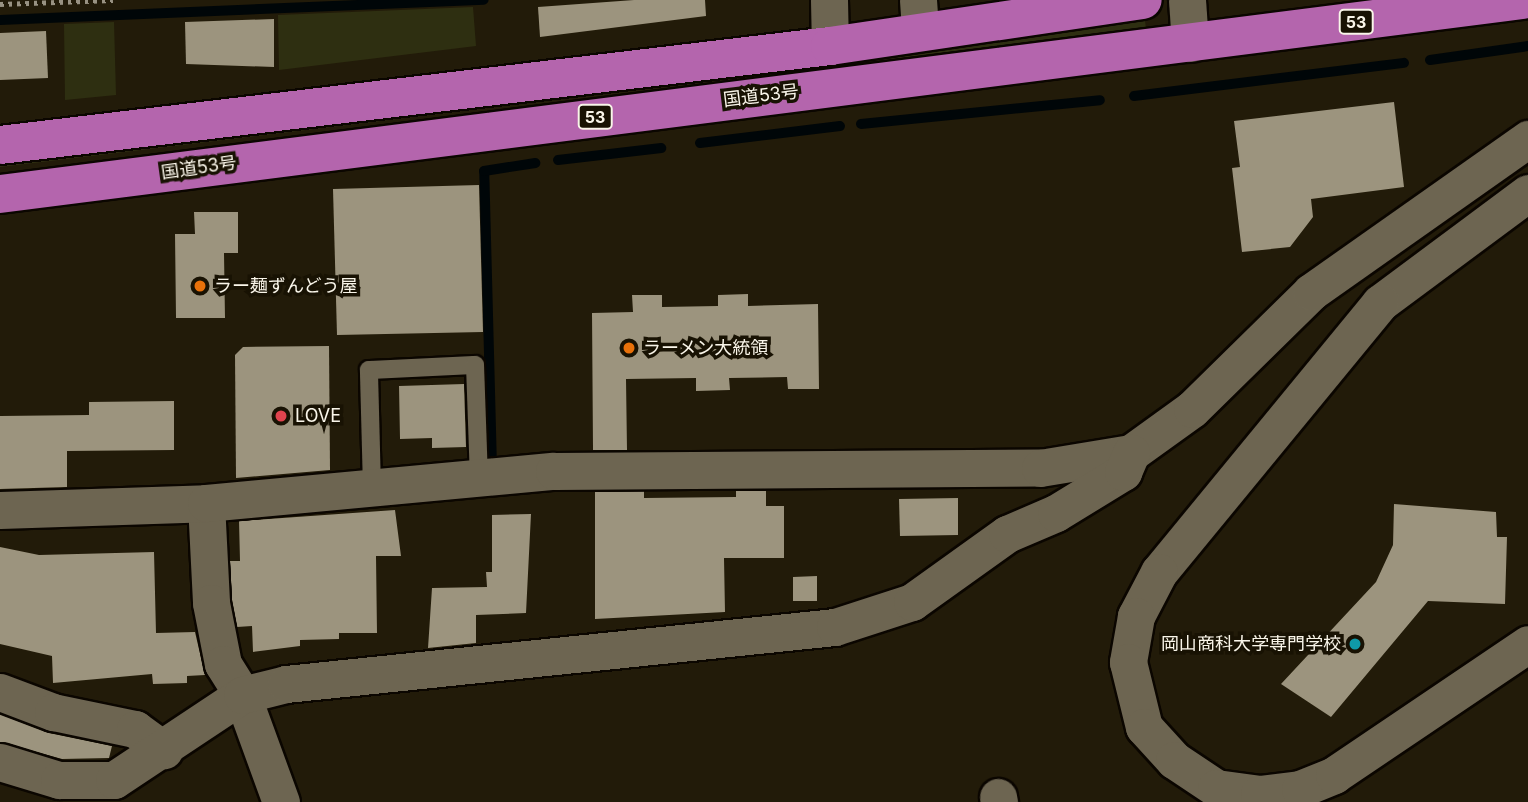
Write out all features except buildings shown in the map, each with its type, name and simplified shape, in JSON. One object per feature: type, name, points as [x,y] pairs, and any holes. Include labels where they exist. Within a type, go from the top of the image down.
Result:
[{"type":"highway","points":[[0,145],[830,46],[919,15],[1143,0]]},
{"type":"highway","name":"国道53号","points":[[0,194],[1523,0]]},
{"type":"street","points":[[829,0],[830,46]]},
{"type":"street","points":[[1187,0],[1190,43]]},
{"type":"street","points":[[0,510],[205,503],[554,471],[1040,468],[1131,453],[1192,409],[1311,292],[1528,139]]},
{"type":"street","points":[[1528,193],[1380,303],[1158,572],[1136,616],[1128,662],[1144,727],[1174,760],[1216,788],[1259,794],[1300,789],[1334,775],[1528,644]]},
{"type":"street","points":[[0,762],[59,780],[114,780],[164,750],[242,695],[286,684],[543,654],[835,627],[912,601],[1007,534],[1056,513],[1123,472],[1131,453]]},
{"type":"street","points":[[205,503],[211,603],[223,664],[242,695],[281,802]]},
{"type":"street","points":[[0,692],[53,712],[135,729],[164,750]]},
{"type":"lane","points":[[372,488],[369,370],[475,365],[479,479]]},
{"type":"path","points":[[0,4],[114,0]]},
{"type":"shaded area","points":[[473,7],[476,46],[279,70],[278,15]]},
{"type":"shaded area","points":[[1145,21],[1146,28],[0,167],[0,164]]},
{"type":"shaded area","points":[[114,22],[116,95],[65,100],[64,24]]},
{"type":"waterway","points":[[0,20],[484,0]]},
{"type":"waterway","points":[[1430,60],[1528,46]]},
{"type":"waterway","points":[[1134,96],[1404,63]]},
{"type":"waterway","points":[[861,124],[1100,100]]},
{"type":"waterway","points":[[700,143],[840,126]]},
{"type":"waterway","points":[[558,160],[661,148]]},
{"type":"waterway","points":[[492,468],[484,171],[535,163]]},
{"type":"place","name":"ラー麺ずんどう屋","points":[[200,286]]},
{"type":"place","name":"ラーメン大統領","points":[[629,348]]},
{"type":"place","name":"LOVE","points":[[281,416]]},
{"type":"place","name":"岡山商科大学専門学校","points":[[1355,644]]}]
